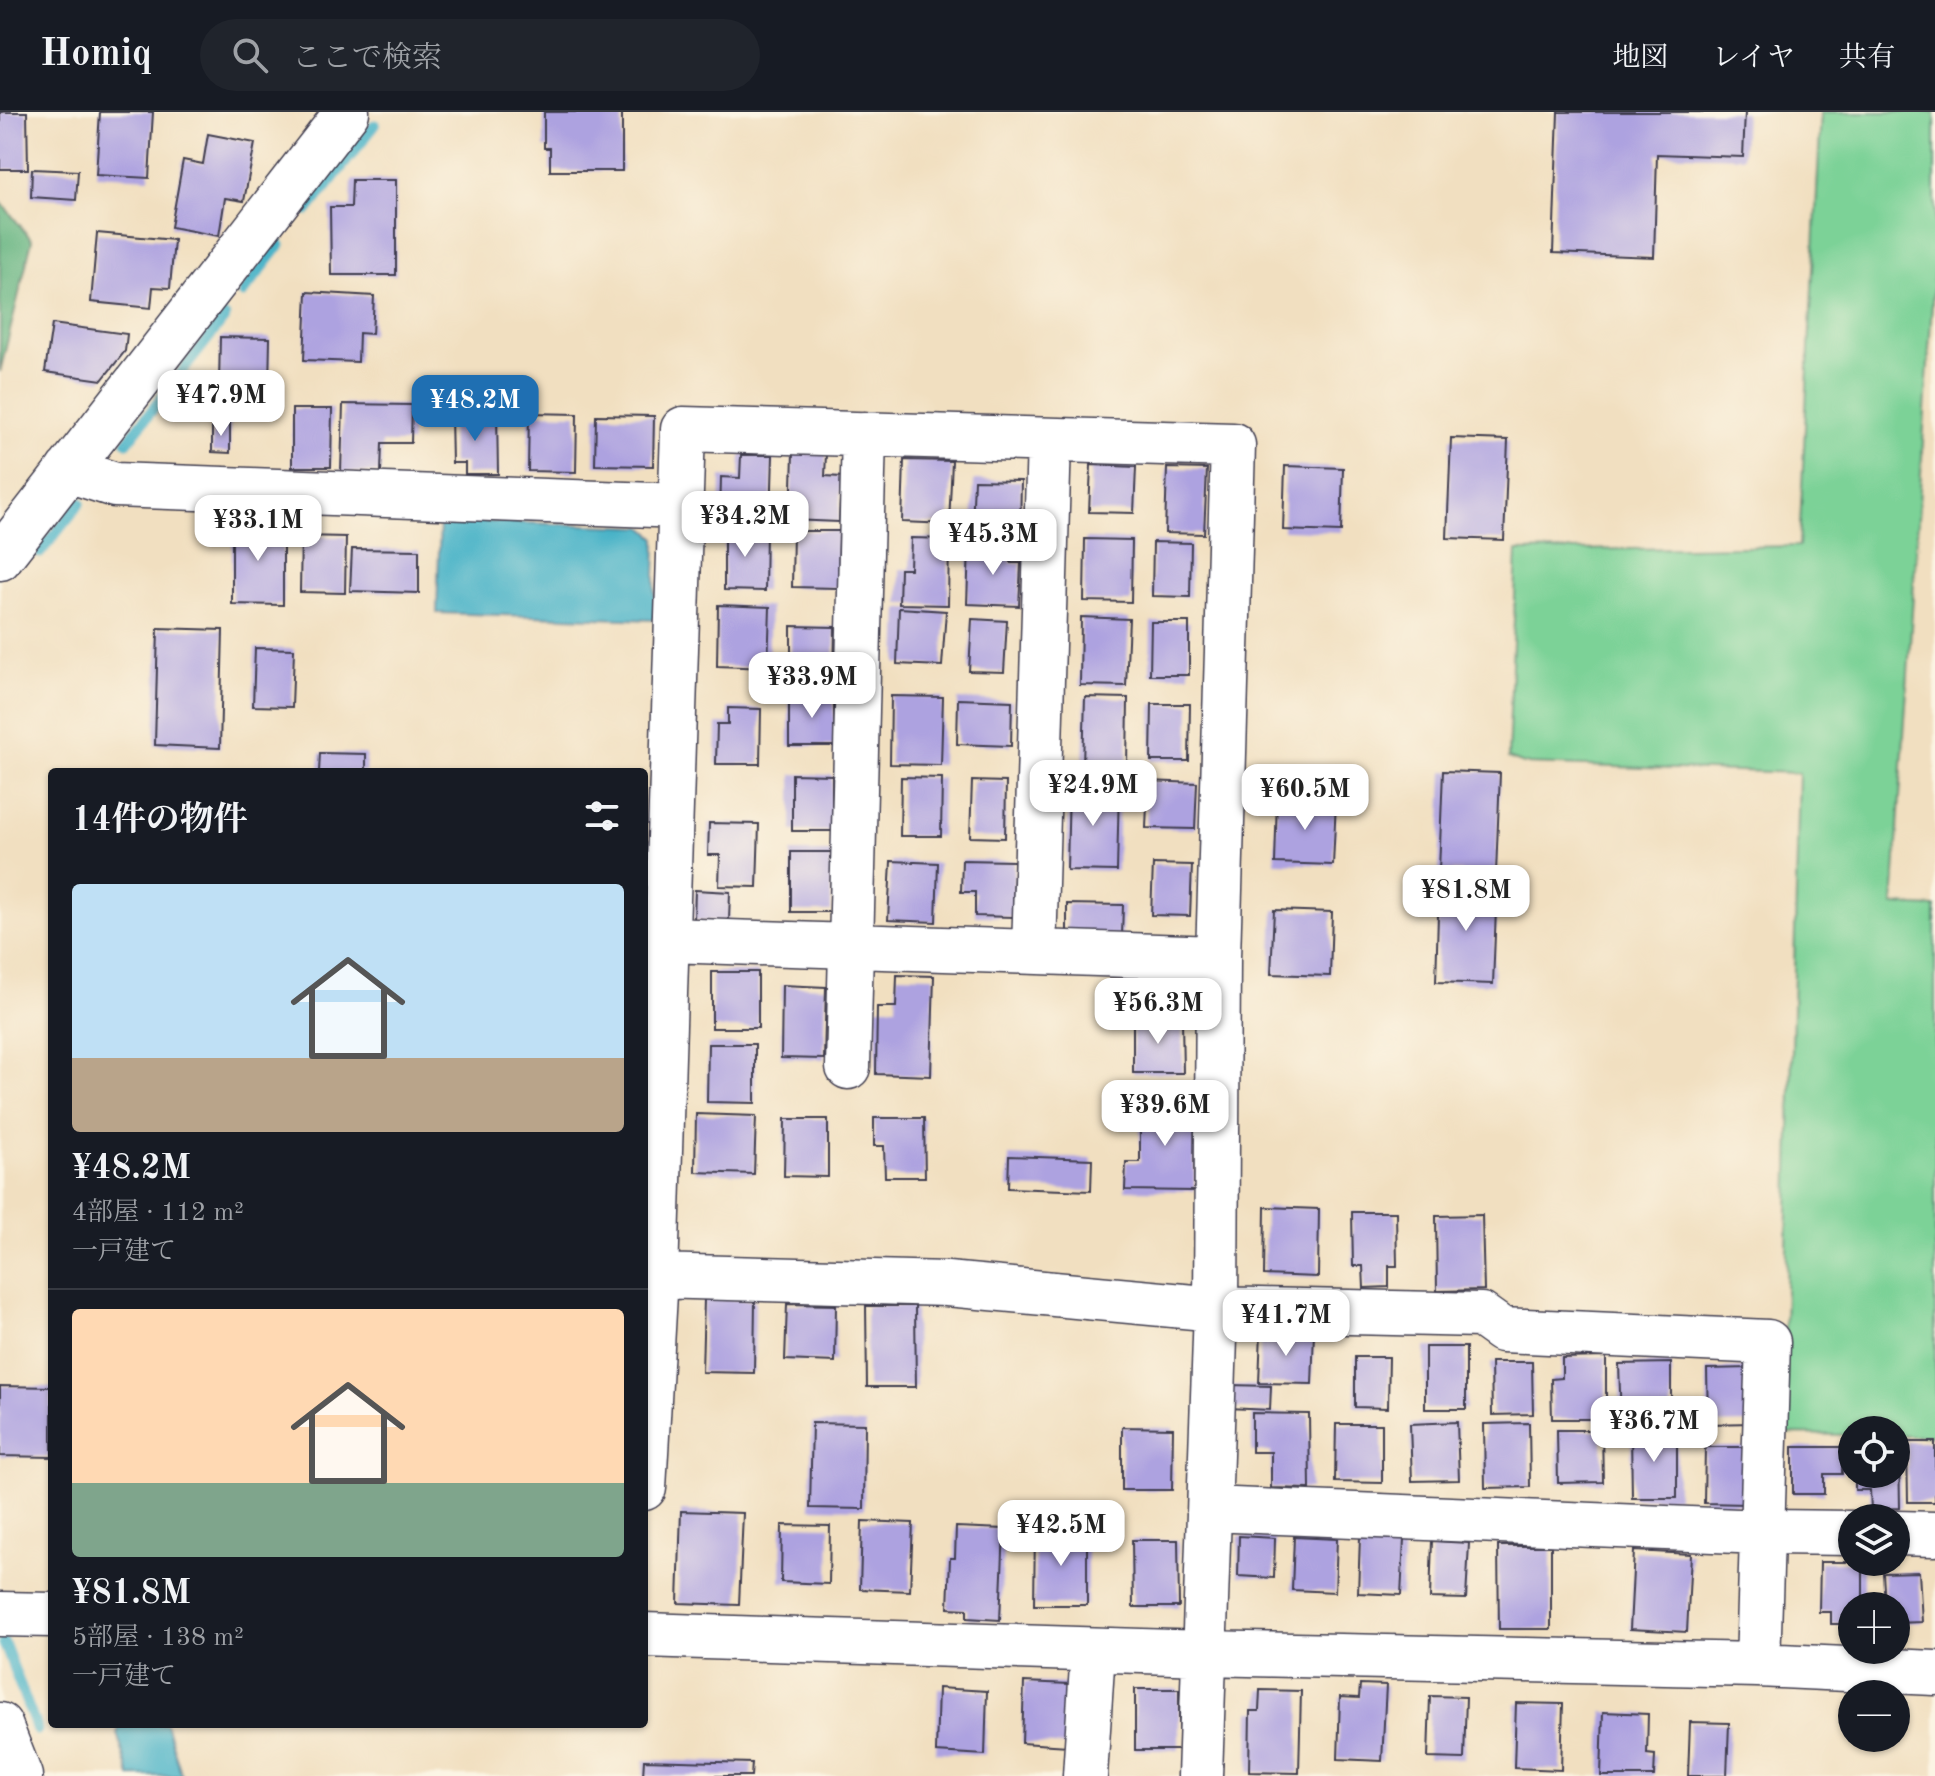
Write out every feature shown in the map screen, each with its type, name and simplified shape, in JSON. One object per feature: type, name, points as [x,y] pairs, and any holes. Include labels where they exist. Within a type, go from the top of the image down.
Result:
[{"type":"street","points":[[0,558],[347,112]]},
{"type":"street","points":[[648,1417],[656,1276],[683,429],[1233,445],[1218,958],[1216,1309],[1200,1776]]},
{"type":"street","points":[[848,1067],[864,434]]},
{"type":"street","points":[[1034,952],[1049,440]]},
{"type":"street","points":[[68,470],[115,485],[681,506]]},
{"type":"street","points":[[667,940],[1218,958]]},
{"type":"street","points":[[656,1276],[947,1284],[1216,1309],[1481,1315],[1502,1330],[1768,1342],[1758,1665]]},
{"type":"street","points":[[1210,1509],[1838,1533]]},
{"type":"street","points":[[1910,1533],[1935,1534]]},
{"type":"street","points":[[0,1614],[48,1615]]},
{"type":"street","points":[[648,1635],[1093,1650],[1758,1665],[1935,1673]]},
{"type":"street","points":[[1085,1776],[1093,1650]]},
{"type":"street","points":[[0,1725],[20,1776]]},
{"type":"green space","points":[[1821,112],[1935,112],[1935,257],[1893,905],[1935,907],[1935,1436],[1910,1436],[1910,1416],[1838,1416],[1838,1435],[1776,1434],[1785,1329],[1799,773],[1524,764],[1508,758],[1517,551],[1799,546]]},
{"type":"green space","points":[[0,201],[32,240],[0,372]]},
{"type":"water","points":[[440,520],[643,527],[656,538],[654,620],[437,613]]},
{"type":"water","points":[[119,1728],[167,1728],[182,1776],[130,1776],[117,1733]]},
{"type":"building","points":[[0,112],[27,112],[28,169],[0,169]]},
{"type":"building","points":[[100,112],[153,112],[149,178],[96,175]]},
{"type":"building","points":[[544,112],[622,112],[622,171],[550,171],[550,148],[544,148]]},
{"type":"building","points":[[1558,112],[1745,112],[1743,157],[1657,154],[1654,257],[1553,253]]},
{"type":"building","points":[[208,134],[255,143],[244,201],[225,198],[219,236],[171,227],[183,160],[203,164]]},
{"type":"building","points":[[32,169],[78,171],[76,200],[31,197]]},
{"type":"building","points":[[352,180],[396,180],[396,275],[331,275],[330,207],[351,207]]},
{"type":"building","points":[[97,233],[174,240],[170,288],[153,287],[151,308],[91,302]]},
{"type":"building","points":[[307,292],[374,296],[372,334],[359,333],[358,362],[304,360]]},
{"type":"building","points":[[52,324],[127,334],[125,351],[102,380],[45,372]]},
{"type":"building","points":[[220,337],[270,338],[269,386],[219,385]]},
{"type":"building","points":[[343,404],[412,405],[411,443],[382,443],[381,473],[341,472]]},
{"type":"building","points":[[292,409],[332,409],[331,467],[292,467]]},
{"type":"building","points":[[529,413],[577,414],[576,472],[528,471]]},
{"type":"building","points":[[451,414],[497,414],[498,474],[465,474],[465,463],[452,463]]},
{"type":"building","points":[[596,415],[654,416],[653,466],[595,465]]},
{"type":"building","points":[[212,422],[230,423],[230,453],[212,452]]},
{"type":"building","points":[[1451,438],[1508,440],[1504,540],[1447,538]]},
{"type":"building","points":[[793,453],[826,454],[825,476],[841,477],[839,522],[791,520]]},
{"type":"building","points":[[741,455],[773,455],[771,520],[720,519],[721,477],[740,478]]},
{"type":"building","points":[[904,460],[952,461],[949,524],[902,522]]},
{"type":"building","points":[[1091,465],[1136,467],[1134,513],[1089,512]]},
{"type":"building","points":[[1285,466],[1343,468],[1341,532],[1283,530]]},
{"type":"building","points":[[1167,468],[1207,469],[1204,534],[1165,533]]},
{"type":"building","points":[[974,480],[1021,481],[1020,530],[972,528]]},
{"type":"building","points":[[232,522],[283,522],[283,605],[232,604]]},
{"type":"building","points":[[724,528],[766,529],[765,591],[724,590]]},
{"type":"building","points":[[793,531],[839,531],[838,588],[792,587]]},
{"type":"building","points":[[301,536],[346,537],[345,593],[300,592]]},
{"type":"building","points":[[911,538],[949,539],[948,605],[899,604],[900,569],[910,569]]},
{"type":"building","points":[[1085,539],[1132,540],[1131,602],[1084,601]]},
{"type":"building","points":[[1153,542],[1191,543],[1190,597],[1152,596]]},
{"type":"building","points":[[969,547],[1011,548],[1011,563],[1021,563],[1019,606],[967,604]]},
{"type":"building","points":[[352,549],[419,550],[419,593],[350,591]]},
{"type":"building","points":[[718,605],[770,607],[768,668],[717,666]]},
{"type":"building","points":[[899,608],[946,611],[942,666],[897,664]]},
{"type":"building","points":[[1081,617],[1129,619],[1126,686],[1080,685]]},
{"type":"building","points":[[972,619],[1007,621],[1004,672],[969,671]]},
{"type":"building","points":[[1151,622],[1189,622],[1189,675],[1150,675]]},
{"type":"building","points":[[791,626],[835,627],[834,680],[791,679]]},
{"type":"building","points":[[158,628],[223,630],[220,748],[155,745]]},
{"type":"building","points":[[255,648],[294,649],[292,707],[253,706]]},
{"type":"building","points":[[789,694],[834,694],[834,746],[789,746]]},
{"type":"building","points":[[891,696],[943,697],[941,765],[890,764]]},
{"type":"building","points":[[1085,697],[1128,698],[1127,766],[1083,765]]},
{"type":"building","points":[[958,699],[1012,701],[1011,746],[957,744]]},
{"type":"building","points":[[1152,704],[1190,704],[1189,761],[1151,761]]},
{"type":"building","points":[[728,708],[761,709],[760,764],[716,764],[717,724],[728,724]]},
{"type":"building","points":[[320,753],[366,754],[366,768],[319,768]]},
{"type":"building","points":[[1443,771],[1500,773],[1496,873],[1439,871]]},
{"type":"building","points":[[792,774],[832,775],[832,831],[792,831]]},
{"type":"building","points":[[901,777],[942,778],[941,836],[900,836]]},
{"type":"building","points":[[972,781],[1006,782],[1005,838],[970,837]]},
{"type":"building","points":[[1148,781],[1197,783],[1195,829],[1146,828]]},
{"type":"building","points":[[1069,786],[1119,787],[1117,871],[1067,870]]},
{"type":"building","points":[[1277,798],[1336,801],[1333,865],[1275,863]]},
{"type":"building","points":[[709,823],[759,824],[757,887],[719,886],[720,855],[708,855]]},
{"type":"building","points":[[791,852],[831,852],[831,912],[791,912]]},
{"type":"building","points":[[962,860],[1014,861],[1013,917],[975,916],[975,892],[961,892]]},
{"type":"building","points":[[891,861],[938,863],[936,922],[888,920]]},
{"type":"building","points":[[1153,864],[1192,865],[1190,916],[1151,915]]},
{"type":"building","points":[[1439,882],[1497,884],[1493,984],[1436,982]]},
{"type":"building","points":[[695,890],[730,892],[729,921],[694,920]]},
{"type":"building","points":[[1067,904],[1123,905],[1122,936],[1067,934]]},
{"type":"building","points":[[1274,910],[1332,912],[1330,976],[1271,974]]},
{"type":"building","points":[[712,972],[758,972],[758,1028],[712,1028]]},
{"type":"building","points":[[897,975],[934,976],[931,1076],[876,1074],[877,1007],[896,1007]]},
{"type":"building","points":[[782,985],[826,987],[824,1059],[781,1058]]},
{"type":"building","points":[[1182,1019],[1183,1073],[1133,1073],[1133,1020]]},
{"type":"building","points":[[708,1044],[755,1044],[755,1103],[707,1102]]},
{"type":"building","points":[[1140,1100],[1195,1101],[1194,1191],[1125,1190],[1126,1162],[1140,1162]]},
{"type":"building","points":[[696,1114],[756,1116],[754,1174],[695,1172]]},
{"type":"building","points":[[874,1118],[924,1118],[925,1177],[885,1177],[884,1146],[874,1146]]},
{"type":"building","points":[[785,1119],[828,1119],[828,1177],[784,1176]]},
{"type":"building","points":[[1009,1156],[1092,1159],[1091,1191],[1008,1188]]},
{"type":"building","points":[[1265,1207],[1319,1209],[1318,1277],[1264,1275]]},
{"type":"building","points":[[1352,1212],[1396,1212],[1397,1266],[1389,1266],[1389,1287],[1364,1288],[1363,1266],[1353,1266]]},
{"type":"building","points":[[1482,1215],[1484,1290],[1437,1291],[1436,1216]]},
{"type":"building","points":[[704,1299],[755,1300],[754,1373],[702,1372]]},
{"type":"building","points":[[787,1304],[836,1305],[835,1362],[785,1360]]},
{"type":"building","points":[[866,1306],[915,1306],[916,1387],[867,1387]]},
{"type":"building","points":[[1261,1331],[1314,1332],[1312,1384],[1259,1383]]},
{"type":"building","points":[[1425,1347],[1466,1347],[1466,1409],[1425,1409]]},
{"type":"building","points":[[1355,1357],[1389,1357],[1388,1408],[1355,1407]]},
{"type":"building","points":[[1606,1357],[1606,1419],[1552,1419],[1551,1379],[1562,1378],[1562,1358]]},
{"type":"building","points":[[1491,1362],[1532,1362],[1533,1414],[1492,1415]]},
{"type":"building","points":[[1671,1363],[1671,1420],[1621,1421],[1619,1364]]},
{"type":"building","points":[[1751,1368],[1752,1423],[1708,1424],[1707,1369]]},
{"type":"building","points":[[1229,1385],[1271,1386],[1270,1410],[1228,1408]]},
{"type":"building","points":[[0,1386],[48,1387],[48,1457],[0,1456]]},
{"type":"building","points":[[1252,1413],[1309,1414],[1310,1489],[1271,1488],[1271,1452],[1252,1452]]},
{"type":"building","points":[[1457,1422],[1459,1480],[1412,1481],[1410,1424]]},
{"type":"building","points":[[812,1423],[865,1424],[864,1509],[810,1508]]},
{"type":"building","points":[[1529,1423],[1530,1487],[1485,1488],[1484,1424]]},
{"type":"building","points":[[1336,1424],[1382,1424],[1382,1483],[1335,1482]]},
{"type":"building","points":[[1122,1427],[1173,1428],[1172,1490],[1122,1490]]},
{"type":"building","points":[[1557,1430],[1602,1430],[1603,1482],[1558,1483]]},
{"type":"building","points":[[1631,1431],[1677,1431],[1677,1498],[1632,1498]]},
{"type":"building","points":[[1910,1442],[1935,1442],[1935,1502],[1908,1502]]},
{"type":"building","points":[[1705,1447],[1748,1447],[1747,1504],[1704,1503]]},
{"type":"building","points":[[1793,1447],[1838,1447],[1838,1474],[1824,1474],[1824,1494],[1793,1494]]},
{"type":"building","points":[[1900,1488],[1900,1504],[1871,1504],[1870,1490],[1855,1490]]},
{"type":"building","points":[[681,1511],[743,1513],[739,1605],[678,1603]]},
{"type":"building","points":[[862,1521],[913,1523],[910,1591],[860,1589]]},
{"type":"building","points":[[782,1525],[830,1526],[829,1584],[781,1582]]},
{"type":"building","points":[[956,1527],[1004,1529],[1000,1620],[967,1618],[967,1609],[948,1608],[950,1558],[955,1558]]},
{"type":"building","points":[[1035,1530],[1087,1531],[1087,1605],[1034,1605]]},
{"type":"building","points":[[1239,1536],[1275,1538],[1274,1578],[1238,1576]]},
{"type":"building","points":[[1294,1537],[1337,1539],[1335,1592],[1292,1590]]},
{"type":"building","points":[[1360,1537],[1404,1539],[1401,1595],[1358,1593]]},
{"type":"building","points":[[1132,1540],[1178,1540],[1179,1607],[1133,1607]]},
{"type":"building","points":[[1432,1541],[1469,1543],[1466,1599],[1430,1598]]},
{"type":"building","points":[[1498,1546],[1551,1546],[1551,1629],[1499,1629]]},
{"type":"building","points":[[1634,1551],[1691,1554],[1687,1632],[1630,1629]]},
{"type":"building","points":[[1820,1562],[1838,1562],[1838,1576],[1863,1576],[1863,1592],[1838,1592],[1838,1624],[1831,1624],[1831,1612],[1819,1612]]},
{"type":"building","points":[[1910,1572],[1919,1572],[1922,1622],[1910,1622],[1910,1592],[1884,1592],[1883,1576],[1910,1576]]},
{"type":"building","points":[[1024,1682],[1070,1684],[1068,1746],[1022,1743]]},
{"type":"building","points":[[1360,1684],[1386,1685],[1382,1761],[1338,1759],[1340,1697],[1359,1698]]},
{"type":"building","points":[[938,1688],[987,1691],[985,1755],[936,1752]]},
{"type":"building","points":[[1135,1689],[1179,1689],[1179,1750],[1135,1750]]},
{"type":"building","points":[[1260,1690],[1301,1691],[1299,1773],[1249,1772],[1250,1711],[1259,1711]]},
{"type":"building","points":[[1430,1696],[1466,1697],[1464,1759],[1428,1758]]},
{"type":"building","points":[[1516,1703],[1563,1704],[1561,1770],[1514,1768]]},
{"type":"building","points":[[1603,1712],[1648,1714],[1647,1754],[1655,1755],[1654,1776],[1601,1776]]},
{"type":"building","points":[[1690,1722],[1729,1723],[1727,1776],[1688,1776]]},
{"type":"building","points":[[644,1760],[752,1763],[751,1776],[643,1776]]},
{"type":"waterway","points":[[307,211],[375,125]]},
{"type":"waterway","points":[[243,293],[280,245]]},
{"type":"waterway","points":[[127,442],[225,317]]},
{"type":"waterway","points":[[40,553],[80,503]]},
{"type":"waterway","points":[[4,1643],[37,1730]]}]
